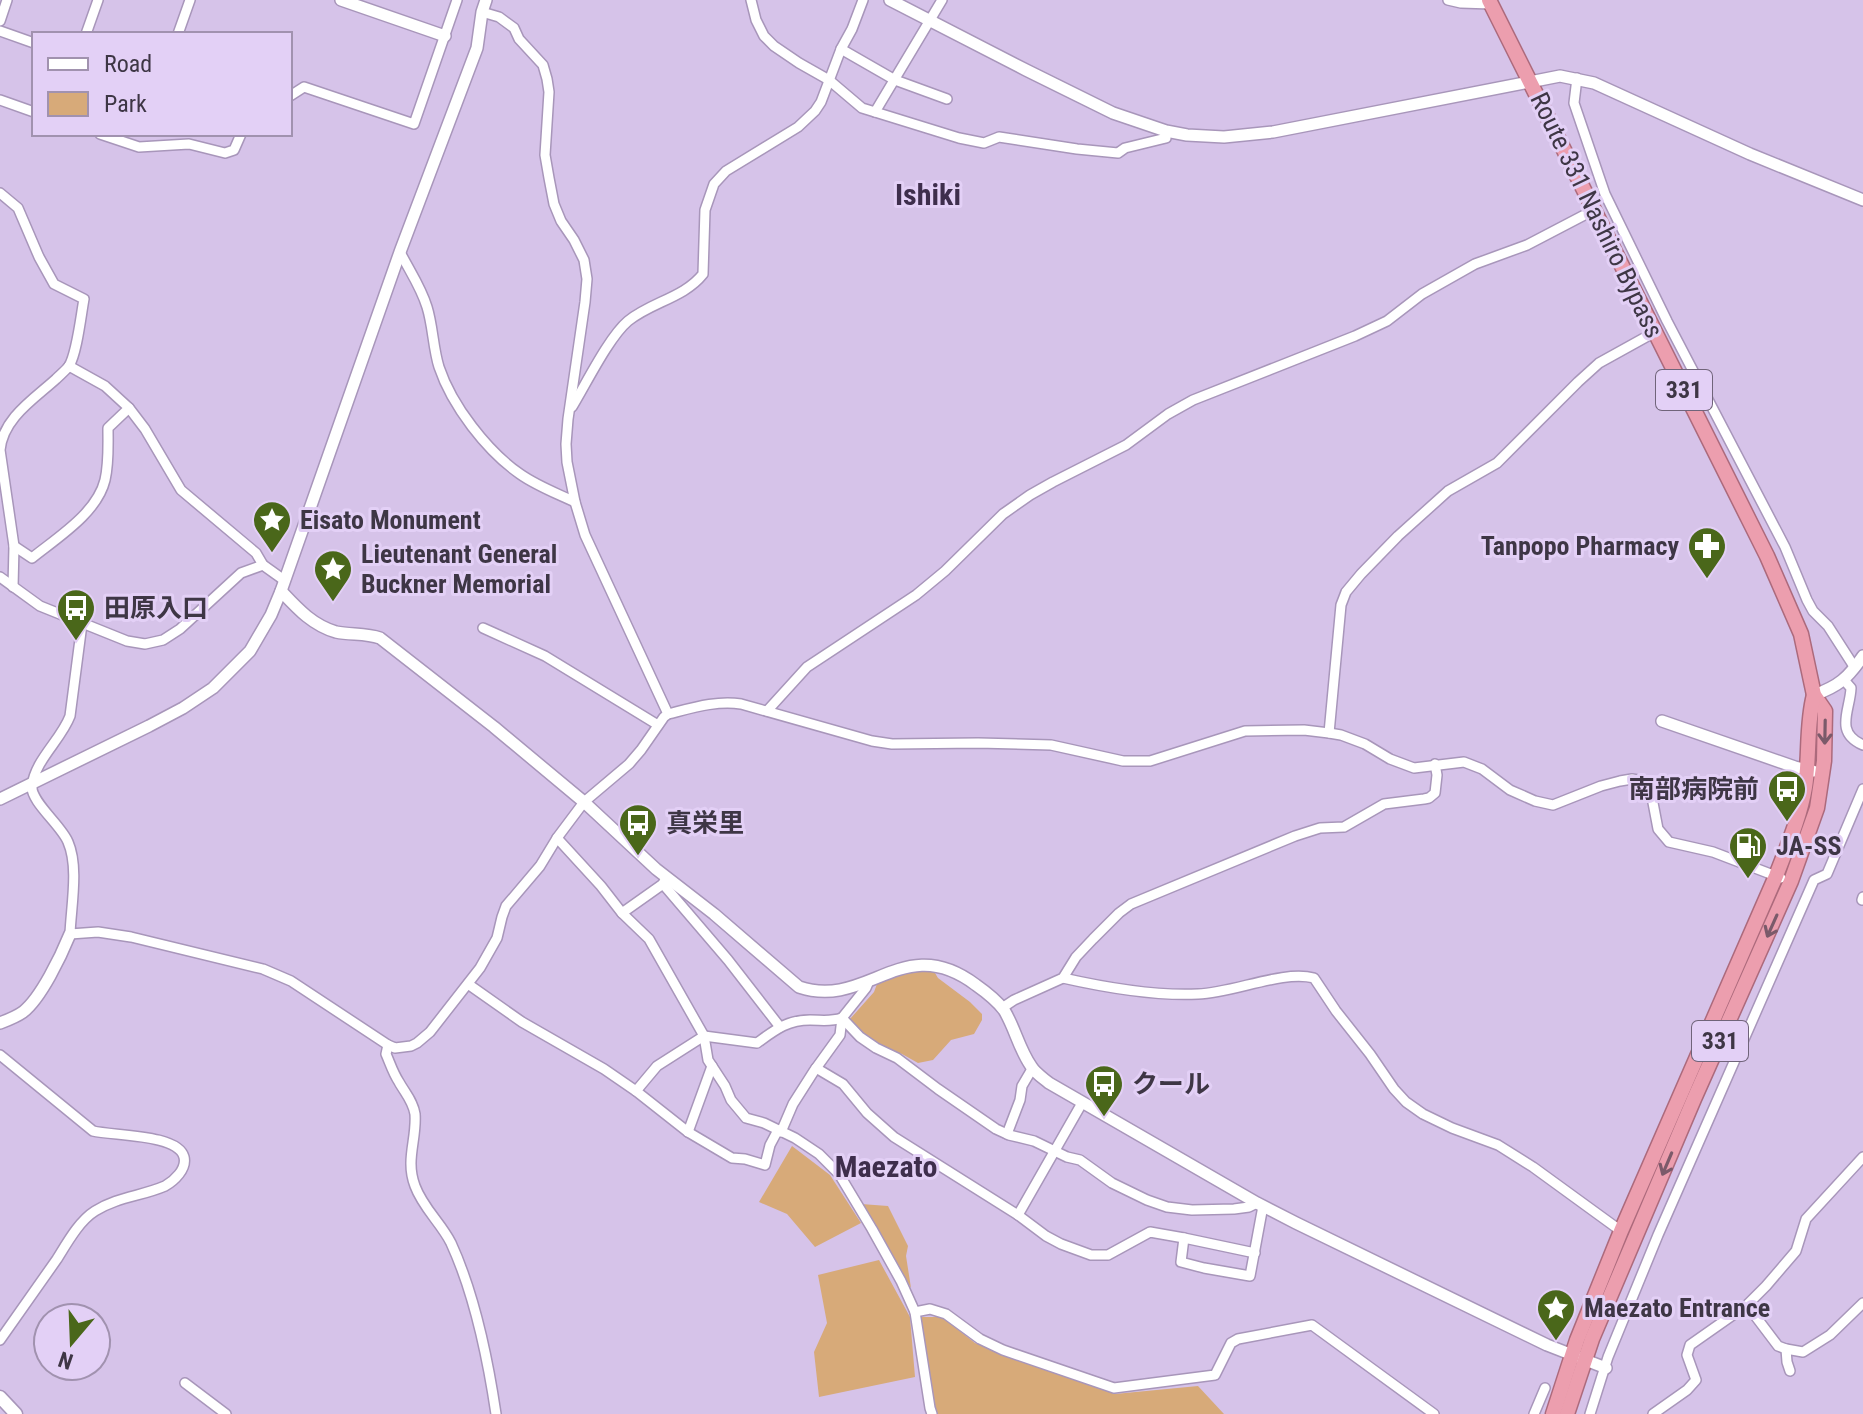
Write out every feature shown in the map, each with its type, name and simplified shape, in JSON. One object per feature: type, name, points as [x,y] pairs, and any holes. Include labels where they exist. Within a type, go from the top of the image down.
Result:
[{"type":"highway","name":"Route 331 Nashiro Bypass","points":[[1490,2],[1767,556],[1794,615],[1808,661],[1814,695]]},
{"type":"highway","name":"331","points":[[1567,1414],[1578,1357],[1621,1231],[1776,876],[1795,824],[1807,771],[1809,718],[1814,695]]},
{"type":"highway","name":"331","points":[[1553,1414],[1791,881],[1817,808],[1822,773],[1825,711],[1814,695]]},
{"type":"main road","points":[[1,1399],[16,1414]]},
{"type":"street","points":[[0,21],[7,0]]},
{"type":"street","points":[[87,32],[98,0]]},
{"type":"street","points":[[179,32],[190,0]]},
{"type":"street","points":[[341,0],[445,36]]},
{"type":"street","points":[[292,95],[304,87],[414,124],[457,0]]},
{"type":"street","points":[[0,799],[183,708],[213,688],[250,651],[271,615],[282,586],[400,252],[477,48],[486,0]]},
{"type":"street","points":[[751,0],[756,20],[764,36],[774,46],[829,80],[862,108],[984,143],[999,137],[1118,153],[1125,148],[1166,138],[1166,131]]},
{"type":"street","points":[[668,714],[589,545],[575,502],[566,453],[568,419],[622,326],[638,314],[680,293],[703,274],[705,210],[714,184],[726,171],[798,127],[815,111],[863,0]]},
{"type":"street","points":[[890,0],[1113,113],[1166,131],[1187,135],[1248,136],[1560,76],[1594,83],[1750,154],[1863,200]]},
{"type":"street","points":[[875,112],[942,0]]},
{"type":"street","points":[[1448,0],[1490,2]]},
{"type":"street","points":[[482,12],[499,17],[514,28],[519,39],[543,65],[547,79],[545,155],[554,204],[584,260],[587,279],[571,410]]},
{"type":"street","points":[[0,31],[32,42]]},
{"type":"street","points":[[841,49],[895,80],[947,99]]},
{"type":"street","points":[[1577,78],[1574,103],[1605,194],[1779,535],[1813,611],[1828,626],[1855,668]]},
{"type":"street","points":[[0,100],[32,111]]},
{"type":"street","points":[[106,136],[139,147],[189,144],[225,153],[234,150],[240,136]]},
{"type":"street","points":[[139,147],[143,136]]},
{"type":"street","points":[[0,193],[18,208],[54,284],[84,299],[78,337],[69,366],[16,415],[1,438],[0,450],[14,546],[13,587]]},
{"type":"street","points":[[767,711],[807,667],[916,595],[1003,514],[1030,495],[1126,445],[1193,400],[1387,321],[1422,294],[1475,264],[1527,245],[1594,210]]},
{"type":"street","points":[[400,252],[424,300],[438,363],[453,398],[478,433],[518,473],[575,502]]},
{"type":"street","points":[[1329,733],[1341,605],[1346,592],[1398,536],[1448,491],[1497,463],[1599,363],[1655,332]]},
{"type":"street","points":[[69,366],[105,386],[129,408],[181,490],[256,553],[304,615],[318,625],[337,632],[380,638],[584,802],[664,880],[780,1027]]},
{"type":"street","points":[[1679,380],[1694,373]]},
{"type":"street","points":[[14,546],[32,558],[94,506],[105,483],[108,428],[129,408]]},
{"type":"street","points":[[0,577],[40,606],[127,641],[145,644],[155,643],[180,629],[241,573],[263,565]]},
{"type":"street","points":[[0,1023],[22,1013],[34,1000],[70,934],[71,850],[63,833],[33,798],[31,790],[37,770],[70,716],[82,624]]},
{"type":"street","points":[[483,628],[545,656],[658,725]]},
{"type":"street","points":[[1814,695],[1844,680],[1863,656]]},
{"type":"street","points":[[1844,680],[1851,688],[1847,705],[1848,735],[1863,745]]},
{"type":"street","points":[[70,934],[98,932],[131,937],[263,969],[291,981],[388,1045],[395,1048],[411,1046],[423,1039],[447,1013],[488,957],[506,906],[540,866],[584,802],[629,764],[668,714],[731,702],[872,741],[892,744],[1051,745],[1123,761],[1150,761],[1245,731],[1304,730],[1329,733],[1365,744],[1390,759],[1414,768],[1464,762],[1482,769],[1510,790],[1553,805],[1601,786],[1632,779],[1644,781],[1650,787],[1658,829],[1669,842],[1713,852],[1791,881]]},
{"type":"street","points":[[1662,721],[1807,771],[1822,773]]},
{"type":"street","points":[[1002,1008],[1063,978],[1076,957],[1131,904],[1295,836],[1320,828],[1344,827],[1384,804],[1429,798],[1435,793],[1435,764]]},
{"type":"street","points":[[1590,1414],[1658,1235],[1745,1035],[1814,880],[1827,874],[1863,789]]},
{"type":"street","points":[[557,838],[622,913],[649,939],[704,1036],[708,1060],[731,1100],[746,1118],[764,1123],[819,1154],[839,1174],[901,1281],[915,1312],[932,1414]]},
{"type":"street","points":[[622,913],[664,880]]},
{"type":"street","points":[[664,880],[714,914],[783,975],[799,987],[811,991],[845,989],[914,965],[930,964],[963,976],[1002,1008],[1032,1069],[1049,1083],[1260,1205],[1547,1345],[1606,1368]]},
{"type":"street","points":[[1063,978],[1095,985],[1197,994],[1301,975],[1314,978],[1406,1102],[1452,1128],[1498,1145],[1621,1231]]},
{"type":"street","points":[[636,1091],[657,1066],[704,1036],[757,1043],[786,1023],[809,1020],[831,1022],[842,1018],[869,981]]},
{"type":"street","points":[[468,984],[522,1022],[604,1069],[688,1132],[732,1158],[765,1165],[770,1145],[793,1104],[840,1035],[842,1018]]},
{"type":"street","points":[[842,1018],[860,1037],[897,1058],[996,1129],[1080,1160],[1112,1183],[1147,1200],[1167,1207],[1192,1210],[1260,1205]]},
{"type":"street","points":[[1726,1027],[1745,1035]]},
{"type":"street","points":[[388,1045],[386,1054],[413,1106],[415,1117],[410,1164],[414,1185],[450,1240],[464,1277],[481,1336],[496,1414]]},
{"type":"street","points":[[0,1055],[93,1131],[168,1142],[179,1149],[185,1162],[181,1172],[166,1185],[105,1205],[91,1213],[0,1340]]},
{"type":"street","points":[[688,1132],[712,1066]]},
{"type":"street","points":[[816,1068],[843,1084],[867,1113],[894,1137],[1061,1244],[1100,1256],[1108,1255],[1150,1232],[1255,1253]]},
{"type":"street","points":[[1007,1134],[1022,1086],[1032,1069]]},
{"type":"street","points":[[1694,1099],[1714,1107]]},
{"type":"street","points":[[1018,1215],[1082,1103]]},
{"type":"street","points":[[1653,1414],[1696,1380],[1687,1355],[1690,1345],[1747,1305],[1796,1251],[1806,1219],[1863,1157]]},
{"type":"street","points":[[1184,1238],[1181,1262],[1250,1276],[1260,1205]]},
{"type":"street","points":[[1747,1305],[1778,1346],[1803,1352],[1842,1325],[1863,1303]]},
{"type":"street","points":[[915,1312],[930,1309],[946,1314],[980,1339],[1003,1350],[1114,1388],[1215,1375],[1231,1343],[1238,1339],[1312,1325],[1434,1414]]},
{"type":"street","points":[[1786,1349],[1790,1371]]},
{"type":"street","points":[[185,1383],[226,1414]]},
{"type":"street","points":[[1534,1414],[1545,1388]]},
{"type":"green space","points":[[928,969],[982,1014],[974,1034],[951,1040],[933,1060],[918,1063],[878,1046],[851,1024],[850,1019],[884,979]]},
{"type":"green space","points":[[792,1146],[830,1175],[861,1223],[815,1247],[787,1214],[759,1202]]},
{"type":"green space","points":[[861,1204],[888,1206],[908,1246],[906,1256],[911,1288]]},
{"type":"green space","points":[[879,1260],[910,1317],[915,1377],[819,1397],[814,1352],[827,1323],[818,1275]]},
{"type":"green space","points":[[920,1317],[942,1317],[975,1343],[1115,1394],[1198,1386],[1224,1414],[935,1414]]},
{"type":"place","name":"Eisato Monument","points":[[272,554]]},
{"type":"place","name":"Tanpopo Pharmacy","points":[[1707,580]]},
{"type":"place","name":"Lieutenant General Buckner Memorial","points":[[333,603]]},
{"type":"place","name":"田原入口","points":[[76,642]]},
{"type":"place","name":"南部病院前","points":[[1787,823]]},
{"type":"place","name":"真栄里","points":[[638,857]]},
{"type":"place","name":"JA-SS","points":[[1748,880]]},
{"type":"place","name":"クール","points":[[1104,1118]]},
{"type":"place","name":"Maezato Entrance","points":[[1556,1342]]},
{"type":"district","name":"Ishiki","points":[[928,194]]},
{"type":"district","name":"Maezato","points":[[886,1166]]}]
